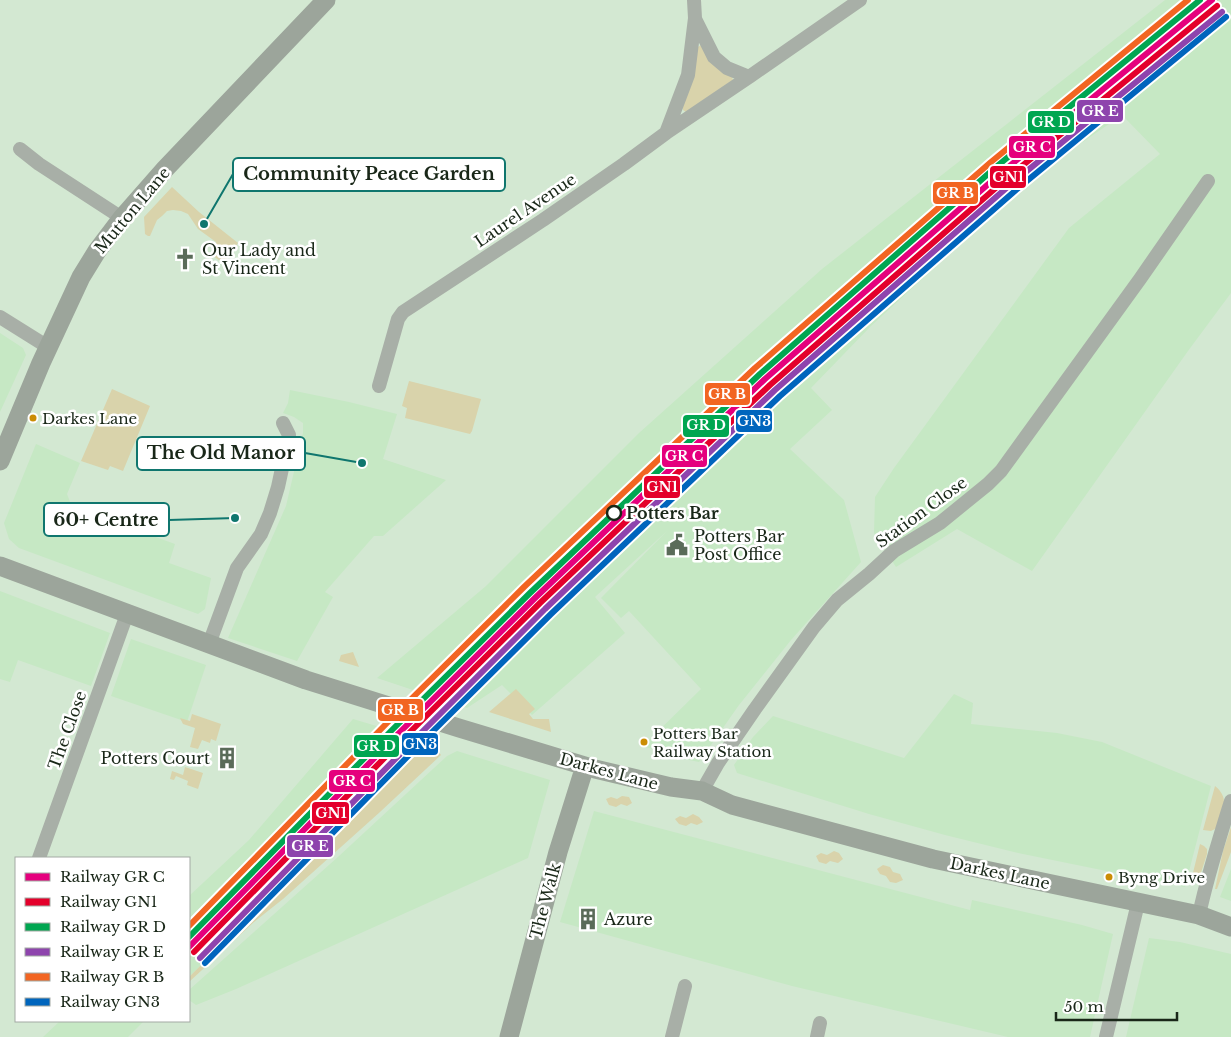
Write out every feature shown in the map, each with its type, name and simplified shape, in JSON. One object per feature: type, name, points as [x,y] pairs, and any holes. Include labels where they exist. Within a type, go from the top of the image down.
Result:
[{"type":"street","name":"Mutton Lane","points":[[0,461],[48,347],[81,277],[97,251],[122,218],[165,169],[326,0]]},
{"type":"street","points":[[666,134],[688,75],[695,18],[694,0]]},
{"type":"street","name":"Laurel Avenue","points":[[379,386],[398,319],[403,312],[543,220],[860,0]]},
{"type":"street","points":[[695,18],[714,57],[726,68],[749,77]]},
{"type":"street","points":[[20,149],[39,164],[122,218]]},
{"type":"street","name":"Station Close","points":[[702,791],[755,709],[814,627],[836,600],[894,551],[940,522],[988,484],[1001,471],[1140,279],[1208,181]]},
{"type":"street","points":[[0,316],[48,347]]},
{"type":"street","points":[[209,644],[237,568],[261,534],[270,513],[278,487],[289,435],[283,423]]},
{"type":"street","name":"Darkes Lane","points":[[0,566],[306,680],[585,766],[671,787],[702,791],[732,805],[933,859],[1199,915],[1231,927]]},
{"type":"street","name":"The Close","points":[[40,857],[127,614]]},
{"type":"street","name":"The Walk","points":[[509,1037],[558,852],[585,766]]},
{"type":"street","points":[[1199,915],[1218,839],[1231,801]]},
{"type":"street","points":[[1106,1037],[1138,903]]},
{"type":"street","points":[[672,1037],[685,986]]},
{"type":"street","points":[[817,1037],[820,1023]]},
{"type":"shaded area","points":[[1165,0],[1231,0],[1231,293],[1032,571],[957,529],[896,567],[874,533],[875,497],[894,468],[1069,228],[1160,154],[1122,115],[1051,164],[982,224],[871,326],[811,388],[832,410],[790,449],[844,500],[861,562],[791,640],[739,705],[699,762],[679,758],[643,746],[701,689],[629,611],[621,618],[601,598],[667,531],[595,597],[625,633],[532,715],[502,685],[467,708],[377,678],[486,586],[639,433],[822,269]]},
{"type":"shaded area","points":[[701,45],[733,80],[686,112],[683,110],[683,107],[698,47]]},
{"type":"shaded area","points":[[172,187],[199,212],[238,243],[223,263],[213,256],[216,242],[198,229],[188,214],[181,211],[167,211],[157,220],[150,236],[145,234],[144,217]]},
{"type":"shaded area","points":[[0,333],[23,348],[26,355],[0,412]]},
{"type":"shaded area","points":[[409,381],[481,399],[470,434],[405,418],[407,408],[402,406]]},
{"type":"shaded area","points":[[112,389],[150,406],[123,471],[110,466],[108,470],[81,461]]},
{"type":"shaded area","points":[[290,390],[397,414],[383,459],[446,480],[383,536],[374,536],[325,592],[333,597],[297,661],[228,638],[286,506],[303,433],[303,423],[283,413],[288,403]]},
{"type":"shaded area","points":[[36,444],[80,463],[67,494],[72,507],[175,544],[169,563],[211,578],[205,609],[198,614],[19,548],[9,539],[4,523]]},
{"type":"shaded area","points":[[0,591],[110,633],[91,686],[18,660],[10,682],[0,679]]},
{"type":"shaded area","points":[[131,639],[206,665],[187,722],[111,696]]},
{"type":"shaded area","points":[[353,652],[359,667],[339,661],[341,655]]},
{"type":"shaded area","points":[[516,689],[535,709],[529,714],[533,719],[549,719],[551,732],[489,712]]},
{"type":"shaded area","points":[[954,694],[973,703],[971,724],[1057,733],[1102,742],[1211,786],[1185,887],[1018,853],[945,835],[869,814],[737,773],[734,765],[753,737],[773,716],[904,758]]},
{"type":"shaded area","points":[[192,714],[221,724],[216,741],[211,739],[210,743],[202,740],[198,749],[190,747],[195,728],[183,724],[180,718],[190,721]]},
{"type":"shaded area","points":[[353,719],[427,741],[190,976],[190,895],[249,840]]},
{"type":"shaded area","points":[[427,741],[431,748],[435,747],[441,755],[380,812],[283,899],[254,922],[190,981],[190,976]]},
{"type":"shaded area","points":[[457,751],[550,780],[528,858],[236,989],[196,1005],[190,1001],[190,989],[339,856],[447,756]]},
{"type":"shaded area","points":[[185,767],[203,773],[198,789],[187,785],[188,781],[176,776],[174,780],[170,779],[172,771],[183,775]]},
{"type":"shaded area","points":[[1215,786],[1223,796],[1223,811],[1217,828],[1211,831],[1203,830]]},
{"type":"shaded area","points":[[622,796],[629,797],[632,803],[627,806],[621,804],[616,807],[609,805],[606,799],[611,797],[617,799]]},
{"type":"shaded area","points":[[594,811],[970,910],[972,900],[1113,934],[1090,1037],[1008,1037],[792,986],[560,922]]},
{"type":"shaded area","points":[[693,814],[703,822],[697,825],[691,823],[686,826],[679,824],[675,819],[680,816],[686,818]]},
{"type":"shaded area","points":[[1231,827],[1231,852],[1217,889],[1215,889],[1223,851]]},
{"type":"shaded area","points":[[1200,844],[1207,849],[1207,854],[1199,879],[1192,877]]},
{"type":"shaded area","points":[[834,851],[839,853],[843,859],[838,863],[830,861],[826,864],[819,862],[816,856],[821,853],[827,855]]},
{"type":"shaded area","points":[[883,865],[890,867],[893,872],[900,874],[903,880],[896,883],[890,882],[877,869]]},
{"type":"shaded area","points":[[1231,869],[1231,901],[1220,897]]},
{"type":"shaded area","points":[[1149,938],[1180,942],[1231,954],[1231,1037],[1126,1037]]},
{"type":"shaded area","points":[[59,1022],[143,1022],[128,1037],[43,1037]]},
{"type":"transit line","points":[[190,925],[386,724],[524,587],[755,368],[991,162],[1188,0]]},
{"type":"transit line","points":[[190,936],[392,730],[530,593],[760,374],[996,167],[1200,0]]},
{"type":"transit line","points":[[190,946],[397,735],[535,598],[765,379],[1001,173],[1212,0]]},
{"type":"transit line","points":[[200,958],[545,609],[775,390],[1011,184],[1222,12]]},
{"type":"rail line","name":"GN1","points":[[194,952],[402,740],[540,603],[770,385],[1006,179],[1217,6]]},
{"type":"rail line","name":"GN3","points":[[205,963],[413,751],[551,614],[780,396],[1016,190],[1226,17]]},
{"type":"place","name":"Community Peace Garden","points":[[204,224]]},
{"type":"place","name":"Our Lady and St Vincent","points":[[185,259]]},
{"type":"place","name":"Darkes Lane","points":[[33,418]]},
{"type":"place","name":"The Old Manor","points":[[362,463]]},
{"type":"place","name":"Potters Bar","points":[[614,513]]},
{"type":"place","name":"60+ Centre","points":[[235,518]]},
{"type":"place","name":"Potters Bar Post Office","points":[[677,545]]},
{"type":"place","name":"Potters Bar Railway Station","points":[[644,742]]},
{"type":"place","name":"Potters Court","points":[[227,758]]},
{"type":"place","name":"Byng Drive","points":[[1109,877]]},
{"type":"place","name":"Azure","points":[[588,919]]}]
